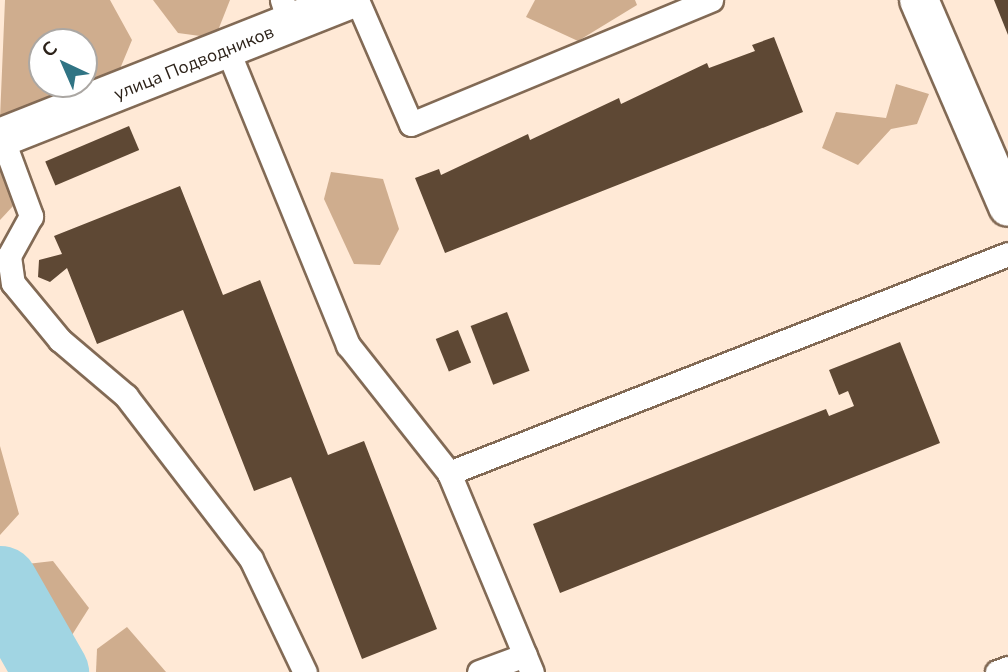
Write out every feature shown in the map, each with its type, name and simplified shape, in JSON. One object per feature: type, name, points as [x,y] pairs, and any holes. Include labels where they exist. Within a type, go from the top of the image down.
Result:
[{"type":"street","name":"улица Подводников","points":[[1,136],[228,51],[286,12],[348,0]]},
{"type":"street","points":[[919,0],[1008,207]]},
{"type":"lane","points":[[357,0],[411,124],[711,0]]},
{"type":"lane","points":[[228,51],[348,345],[449,473],[529,664],[479,672]]},
{"type":"lane","points":[[1,136],[31,216],[9,256],[13,283],[60,340],[126,396],[251,559],[305,672]]},
{"type":"lane","points":[[449,473],[1008,254]]},
{"type":"lane","points":[[997,672],[1008,668]]},
{"type":"shaded area","points":[[5,0],[110,0],[132,40],[117,76],[98,83],[98,28],[28,28],[28,98],[56,98],[0,118]]},
{"type":"shaded area","points":[[153,0],[230,0],[215,38],[178,33]]},
{"type":"shaded area","points":[[535,0],[635,0],[637,5],[578,41],[526,17]]},
{"type":"shaded area","points":[[896,84],[929,94],[917,124],[891,129],[858,165],[822,148],[836,112],[886,118]]},
{"type":"shaded area","points":[[0,170],[9,173],[14,205],[0,220]]},
{"type":"shaded area","points":[[331,172],[383,179],[399,229],[380,265],[354,264],[324,199]]},
{"type":"shaded area","points":[[0,446],[19,514],[0,535]]},
{"type":"shaded area","points":[[53,561],[89,608],[67,643],[16,651],[0,599],[27,564]]},
{"type":"shaded area","points":[[127,627],[166,672],[96,672],[97,649]]},
{"type":"building","points":[[994,0],[1008,0],[1008,35]]},
{"type":"building","points":[[774,37],[803,112],[445,253],[415,178],[439,169],[441,175],[528,134],[530,140],[619,98],[621,104],[707,63],[709,68],[755,51],[752,45]]},
{"type":"building","points":[[129,126],[139,150],[55,185],[45,162]]},
{"type":"building","points":[[180,186],[223,295],[260,280],[328,455],[364,441],[437,629],[362,659],[291,477],[254,491],[183,310],[97,344],[67,268],[50,282],[38,277],[39,260],[62,254],[54,236]]},
{"type":"building","points":[[507,312],[530,371],[493,385],[471,326]]},
{"type":"building","points":[[458,330],[471,362],[449,371],[436,339]]},
{"type":"building","points":[[900,342],[940,443],[560,593],[533,524],[826,409],[829,416],[854,406],[848,391],[839,395],[829,370]]},
{"type":"waterway","points":[[0,583],[51,672]]}]
